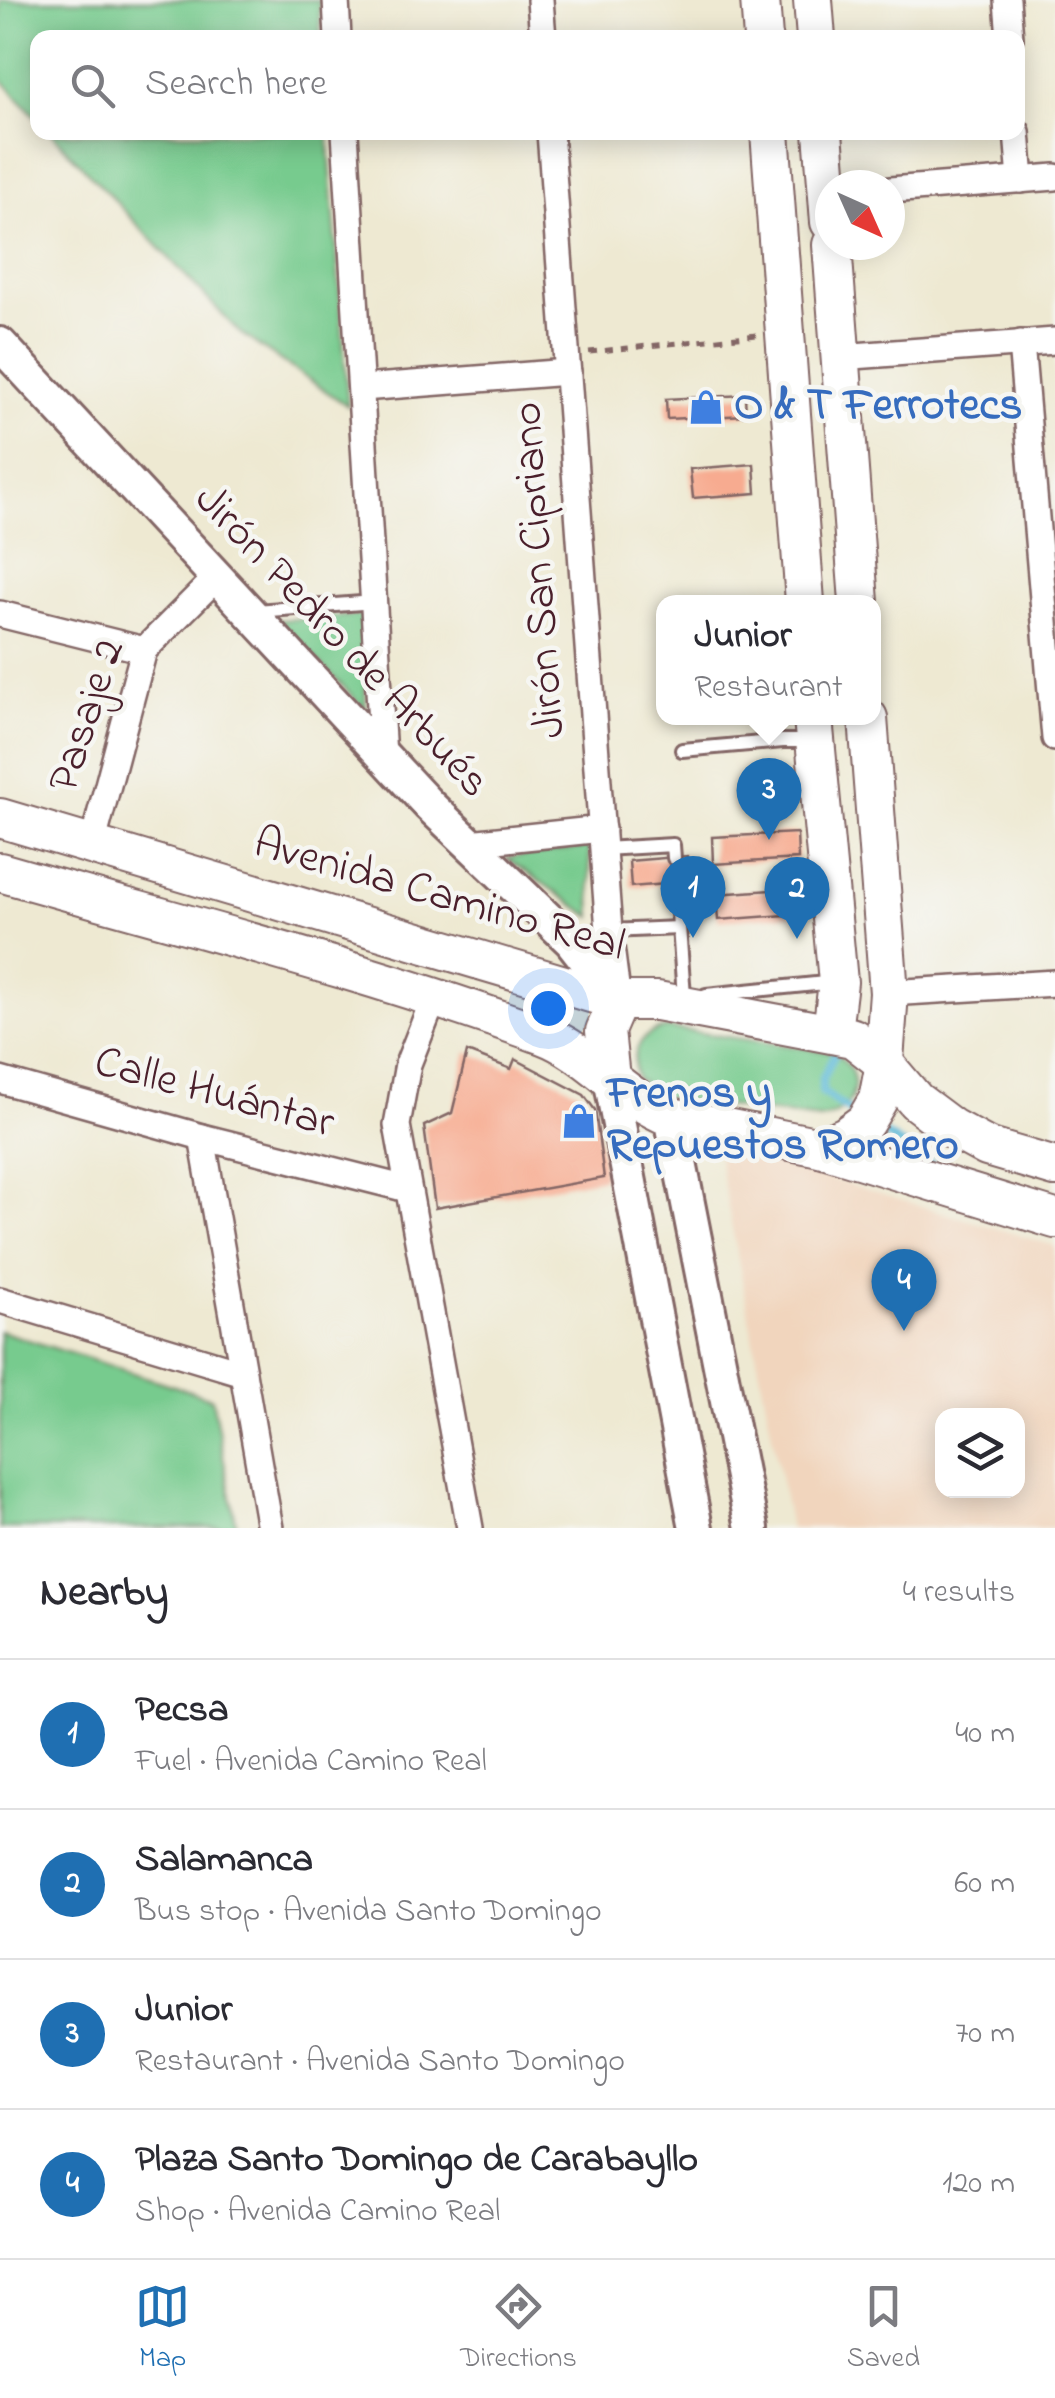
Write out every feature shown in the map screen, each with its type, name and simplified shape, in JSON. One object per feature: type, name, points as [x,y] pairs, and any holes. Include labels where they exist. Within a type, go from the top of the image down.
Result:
[{"type":"main road","points":[[760,0],[762,30]]},
{"type":"main road","points":[[813,0],[815,30]]},
{"type":"main road","points":[[771,140],[804,595]]},
{"type":"main road","points":[[824,140],[826,170]]},
{"type":"main road","points":[[833,260],[858,595]]},
{"type":"main road","points":[[820,1147],[856,1130],[872,1112],[881,1085],[890,992],[869,725]]},
{"type":"main road","points":[[814,729],[838,982],[832,1032]]},
{"type":"main road","name":"Avenida Camino Real","points":[[0,818],[618,1001],[670,999],[853,1038],[882,1061],[916,1101],[952,1128],[987,1146],[1055,1166]]},
{"type":"main road","points":[[0,872],[434,998],[547,1037],[570,1048],[651,1109],[671,1117],[820,1147],[1055,1218]]},
{"type":"main road","points":[[610,1078],[605,1031],[618,1001]]},
{"type":"street","points":[[336,0],[338,30]]},
{"type":"street","points":[[540,0],[542,30]]},
{"type":"street","points":[[1006,0],[1009,30]]},
{"type":"street","points":[[346,140],[384,756]]},
{"type":"street","name":"Jirón San Cipriano","points":[[551,140],[602,839],[618,1001]]},
{"type":"street","points":[[1018,140],[1021,180]]},
{"type":"street","points":[[905,189],[1055,177]]},
{"type":"street","points":[[840,357],[1055,341]]},
{"type":"street","points":[[1021,343],[1045,504],[1055,738]]},
{"type":"street","name":"Jirón Pedro de Arbués","points":[[0,344],[384,756],[571,940],[618,1001]]},
{"type":"street","points":[[362,388],[567,363]]},
{"type":"street","name":"Pasaje 2","points":[[92,845],[144,650],[217,577]]},
{"type":"street","points":[[0,614],[144,650]]},
{"type":"street","points":[[469,843],[602,839]]},
{"type":"street","points":[[890,992],[1055,983]]},
{"type":"street","points":[[434,998],[408,1064],[398,1126],[470,1528]]},
{"type":"street","points":[[610,1078],[696,1528]]},
{"type":"street","name":"Calle Huántar","points":[[0,1080],[202,1137],[407,1188]]},
{"type":"street","points":[[671,1117],[752,1528]]},
{"type":"street","points":[[202,1137],[270,1528]]},
{"type":"street","points":[[0,1300],[243,1373]]},
{"type":"lane","points":[[249,612],[375,602]]},
{"type":"lane","points":[[682,750],[783,740],[814,729]]},
{"type":"lane","points":[[602,839],[673,845],[674,858]]},
{"type":"lane","points":[[676,884],[679,928],[670,999],[838,982]]},
{"type":"lane","points":[[610,931],[679,928]]},
{"type":"path","points":[[567,363],[784,332]]},
{"type":"shaded area","points":[[716,1145],[1055,1246],[1055,1528],[790,1528]]},
{"type":"green space","points":[[0,0],[319,0],[321,30],[30,30],[30,110],[0,78]]},
{"type":"green space","points":[[58,140],[329,140],[348,406],[240,333]]},
{"type":"green space","points":[[363,615],[366,710],[278,620]]},
{"type":"green space","points":[[589,847],[592,917],[506,858]]},
{"type":"green space","points":[[667,1028],[832,1052],[851,1070],[854,1091],[842,1110],[818,1119],[664,1097],[637,1079],[635,1061],[644,1039]]},
{"type":"green space","points":[[0,1331],[212,1398],[237,1528],[0,1528]]},
{"type":"building","name":"O & T Ferrotecs","points":[[745,395],[746,415],[667,419],[666,399]]},
{"type":"building","points":[[754,464],[756,493],[693,498],[690,469]]},
{"type":"building","points":[[797,833],[798,859],[713,864],[712,837]]},
{"type":"building","points":[[687,856],[689,882],[631,887],[629,861]]},
{"type":"building","points":[[798,888],[800,914],[718,920],[716,894]]},
{"type":"building","points":[[467,1052],[511,1069],[515,1059],[584,1095],[595,1110],[604,1178],[435,1208],[424,1126],[452,1113]]},
{"type":"waterway","points":[[838,1047],[822,1080],[822,1092],[856,1116]]},
{"type":"waterway","points":[[872,1126],[932,1164]]},
{"type":"place","name":"O & T Ferrotecs","points":[[706,407]]},
{"type":"place","name":"Junior","points":[[769,840]]},
{"type":"place","name":"Pecsa","points":[[693,938]]},
{"type":"place","name":"Salamanca","points":[[797,939]]},
{"type":"place","name":"Frenos y Repuestos Romero","points":[[579,1121]]},
{"type":"place","name":"Plaza Santo Domingo de Carabayllo","points":[[904,1331]]}]
